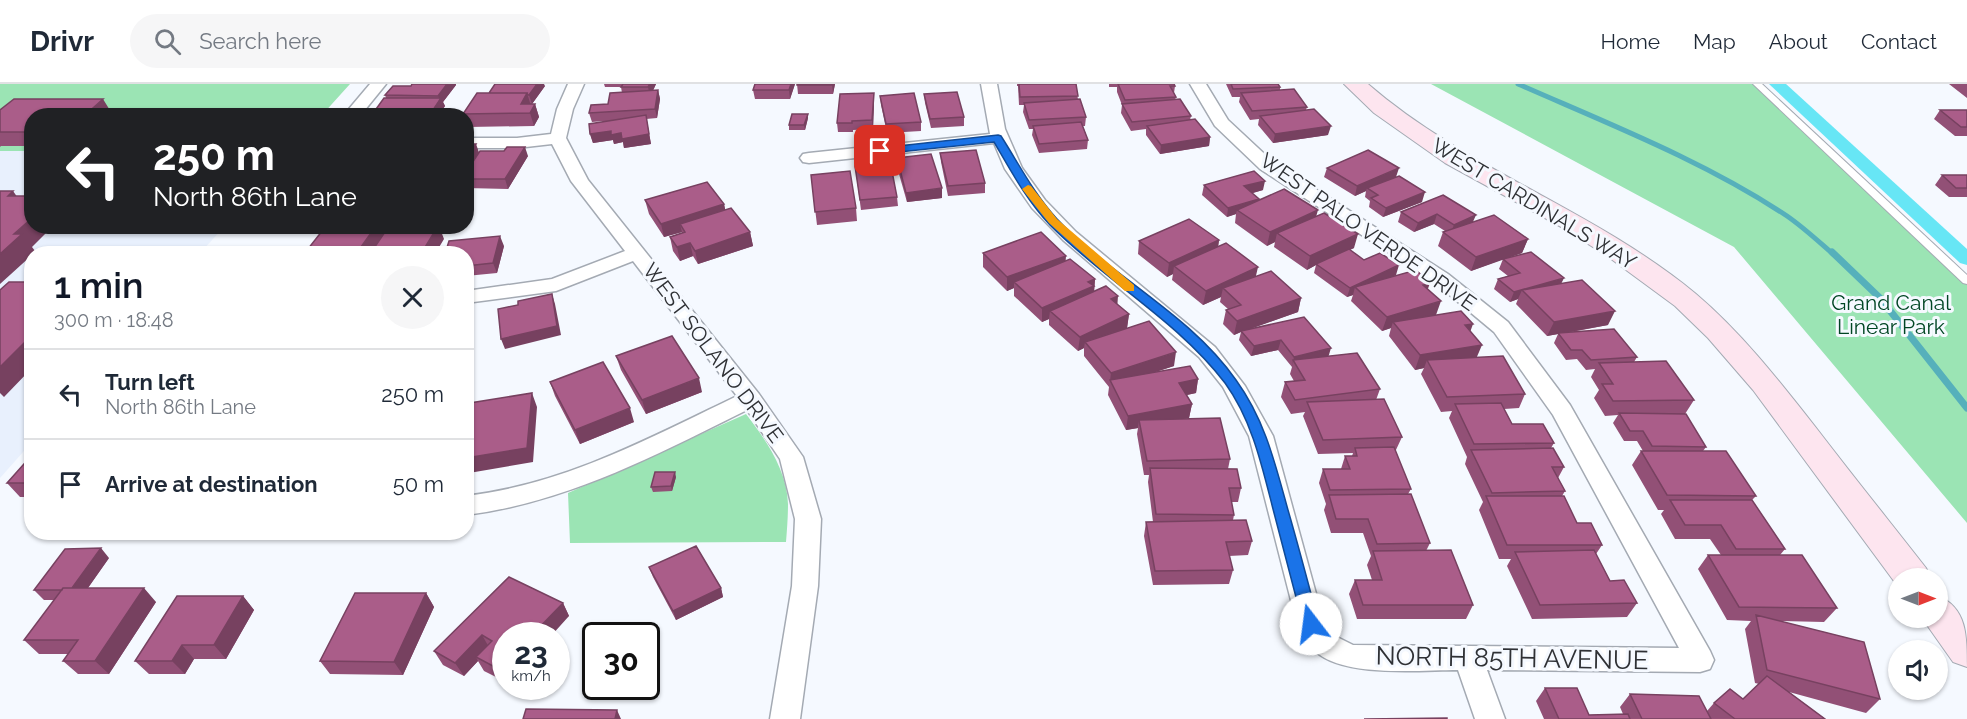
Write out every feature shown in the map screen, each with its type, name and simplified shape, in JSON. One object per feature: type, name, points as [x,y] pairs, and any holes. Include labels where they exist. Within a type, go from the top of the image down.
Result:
[{"type":"main road","name":"WEST CARDINALS WAY","points":[[1355,84],[1382,108],[1446,152],[1572,222],[1617,250],[1685,300],[1718,331],[1757,375],[1905,568]]},
{"type":"main road","points":[[1948,625],[1967,650]]},
{"type":"street","points":[[358,108],[378,84]]},
{"type":"street","points":[[474,143],[517,143],[558,138],[565,110],[576,84]]},
{"type":"street","points":[[809,158],[998,138],[992,119],[989,84]]},
{"type":"street","name":"WEST PALO VERDE DRIVE","points":[[1198,84],[1221,123],[1266,165],[1442,278],[1500,327],[1562,411],[1700,660]]},
{"type":"street","name":"WEST SOLANO DRIVE","points":[[558,138],[580,181],[751,399],[790,457],[808,519],[805,586],[785,719]]},
{"type":"street","name":"NORTH 85TH AVENUE","points":[[998,138],[1023,183],[1053,221],[1105,268],[1182,330],[1208,354],[1232,383],[1261,436],[1311,624],[1316,636],[1326,646],[1353,657],[1700,660]]},
{"type":"street","points":[[474,296],[556,285],[637,254]]},
{"type":"street","points":[[474,505],[534,494],[602,469],[751,399]]},
{"type":"street","points":[[1468,658],[1490,719]]},
{"type":"lane","points":[[1757,84],[1967,281]]},
{"type":"shaded area","points":[[0,151],[24,151],[24,234],[218,234],[206,246],[24,246],[24,451],[0,478]]},
{"type":"green space","points":[[0,84],[350,84],[328,108],[24,108],[24,151],[0,151]]},
{"type":"green space","name":"Grand Canal Linear Park","points":[[1431,84],[1757,84],[1967,281],[1967,523],[1734,247]]},
{"type":"green space","points":[[746,414],[768,445],[784,479],[788,504],[786,542],[570,543],[568,493]]},
{"type":"building","points":[[412,84],[447,84],[438,96],[385,95],[393,86],[411,86]]},
{"type":"building","points":[[495,84],[537,84],[528,95],[527,93],[489,93]]},
{"type":"building","points":[[623,84],[650,84],[648,87],[621,87]]},
{"type":"building","points":[[755,84],[791,84],[789,90],[753,90]]},
{"type":"building","points":[[832,84],[832,85],[797,85]]},
{"type":"building","points":[[1019,84],[1076,84],[1078,96],[1020,97]]},
{"type":"building","points":[[1118,84],[1174,84],[1175,86],[1170,86],[1176,97],[1125,100]]},
{"type":"building","points":[[1231,84],[1278,84],[1280,87],[1233,89]]},
{"type":"building","points":[[1294,89],[1307,107],[1252,111],[1241,93]]},
{"type":"building","points":[[658,90],[655,109],[589,113],[591,105],[608,104],[610,93]]},
{"type":"building","points":[[957,92],[964,117],[930,119],[924,94]]},
{"type":"building","points":[[477,93],[527,93],[521,104],[535,104],[530,113],[474,114],[474,108],[467,108]]},
{"type":"building","points":[[874,93],[872,120],[837,123],[840,94]]},
{"type":"building","points":[[914,93],[921,122],[886,124],[880,96]]},
{"type":"building","points":[[384,98],[441,98],[434,108],[377,108]]},
{"type":"building","points":[[14,99],[103,99],[93,108],[24,108],[24,132],[0,132],[0,110]]},
{"type":"building","points":[[1080,99],[1086,117],[1029,120],[1024,103]]},
{"type":"building","points":[[1180,99],[1191,116],[1132,122],[1122,104]]},
{"type":"building","points":[[1314,109],[1331,126],[1275,134],[1260,116]]},
{"type":"building","points":[[1940,110],[1967,110],[1967,127],[1961,127]]},
{"type":"building","points":[[792,114],[808,114],[804,125],[789,125]]},
{"type":"building","points":[[646,115],[649,134],[622,139],[621,133],[611,135],[611,131],[590,134],[589,124]]},
{"type":"building","points":[[1195,119],[1210,137],[1161,145],[1147,126]]},
{"type":"building","points":[[1081,122],[1088,140],[1039,144],[1033,126]]},
{"type":"building","points":[[507,147],[525,147],[505,179],[474,179],[474,160],[480,151],[504,151]]},
{"type":"building","points":[[976,150],[985,183],[948,186],[940,153]]},
{"type":"building","points":[[1368,150],[1399,168],[1357,186],[1327,168]]},
{"type":"building","points":[[931,154],[942,188],[906,193],[897,158]]},
{"type":"building","points":[[855,166],[891,166],[897,197],[860,200]]},
{"type":"building","points":[[850,171],[856,208],[815,212],[811,175]]},
{"type":"building","points":[[1254,171],[1265,181],[1244,186],[1259,199],[1228,208],[1204,185]]},
{"type":"building","points":[[1942,175],[1967,175],[1967,188],[1956,188]]},
{"type":"building","points":[[1399,176],[1425,192],[1386,208],[1371,198],[1378,195],[1367,188]]},
{"type":"building","points":[[707,182],[724,204],[661,224],[645,200]]},
{"type":"building","points":[[1284,189],[1318,210],[1270,232],[1237,210]]},
{"type":"building","points":[[0,191],[13,191],[8,196],[24,196],[24,225],[14,234],[22,234],[0,254]]},
{"type":"building","points":[[1443,195],[1476,215],[1454,225],[1437,214],[1418,223],[1401,212]]},
{"type":"building","points":[[731,208],[750,232],[695,251],[690,243],[677,247],[670,237],[685,232],[680,224]]},
{"type":"building","points":[[1324,213],[1358,234],[1310,256],[1277,233]]},
{"type":"building","points":[[1494,215],[1528,239],[1476,257],[1443,232]]},
{"type":"building","points":[[1189,219],[1219,240],[1169,263],[1139,241]]},
{"type":"building","points":[[1041,232],[1066,256],[1007,277],[983,253]]},
{"type":"building","points":[[320,234],[370,234],[362,246],[310,246]]},
{"type":"building","points":[[384,234],[433,234],[426,246],[375,246]]},
{"type":"building","points":[[500,236],[493,263],[474,265],[474,246],[447,246],[449,241]]},
{"type":"building","points":[[1226,243],[1258,267],[1206,291],[1174,266]]},
{"type":"building","points":[[1349,249],[1364,260],[1380,253],[1399,265],[1350,288],[1316,264]]},
{"type":"building","points":[[1531,252],[1564,278],[1514,292],[1498,279],[1520,273],[1503,259]]},
{"type":"building","points":[[1070,259],[1095,279],[1088,282],[1094,286],[1042,308],[1014,282]]},
{"type":"building","points":[[1416,270],[1430,283],[1423,285],[1441,301],[1387,317],[1355,287]]},
{"type":"building","points":[[1271,271],[1301,298],[1237,321],[1226,310],[1241,305],[1223,288]]},
{"type":"building","points":[[1582,280],[1615,311],[1554,322],[1522,290]]},
{"type":"building","points":[[9,282],[24,282],[24,343],[0,367],[0,290]]},
{"type":"building","points":[[1106,286],[1118,296],[1111,299],[1129,314],[1080,337],[1050,311]]},
{"type":"building","points":[[552,294],[557,326],[501,339],[498,309],[518,305],[518,301]]},
{"type":"building","points":[[1461,311],[1473,324],[1465,325],[1482,345],[1420,355],[1393,322]]},
{"type":"building","points":[[1304,317],[1331,348],[1294,357],[1281,340],[1254,346],[1241,331]]},
{"type":"building","points":[[1149,321],[1176,352],[1111,373],[1085,342]]},
{"type":"building","points":[[1614,329],[1637,357],[1591,360],[1582,350],[1571,350],[1558,333]]},
{"type":"building","points":[[672,336],[699,378],[642,400],[616,356]]},
{"type":"building","points":[[1357,353],[1380,389],[1295,400],[1285,382],[1305,380],[1293,360]]},
{"type":"building","points":[[1503,356],[1525,394],[1447,397],[1427,360]]},
{"type":"building","points":[[1666,361],[1694,400],[1613,401],[1602,384],[1613,384],[1599,363]]},
{"type":"building","points":[[603,362],[630,408],[575,430],[550,382]]},
{"type":"building","points":[[1190,366],[1198,379],[1179,383],[1192,404],[1128,416],[1110,380]]},
{"type":"building","points":[[532,393],[527,448],[474,457],[474,402]]},
{"type":"building","points":[[1384,399],[1402,437],[1323,440],[1307,402]]},
{"type":"building","points":[[1501,403],[1512,424],[1543,424],[1554,443],[1474,444],[1455,404]]},
{"type":"building","points":[[1619,413],[1686,414],[1706,447],[1652,446],[1643,431],[1630,431]]},
{"type":"building","points":[[1220,418],[1230,459],[1147,461],[1139,420]]},
{"type":"building","points":[[1394,447],[1411,489],[1330,490],[1323,469],[1350,469],[1345,456],[1357,456],[1355,448]]},
{"type":"building","points":[[1553,448],[1564,467],[1552,467],[1565,491],[1492,493],[1471,450]]},
{"type":"building","points":[[1641,451],[1726,451],[1756,496],[1667,495]]},
{"type":"building","points":[[24,464],[24,483],[7,483]]},
{"type":"building","points":[[1150,468],[1237,469],[1241,488],[1229,488],[1234,515],[1156,514]]},
{"type":"building","points":[[655,472],[675,472],[671,486],[651,487]]},
{"type":"building","points":[[1411,494],[1430,543],[1377,544],[1368,519],[1336,519],[1329,495]]},
{"type":"building","points":[[1486,496],[1564,496],[1577,523],[1591,523],[1602,545],[1507,545]]},
{"type":"building","points":[[1670,500],[1752,500],[1785,549],[1736,549],[1721,525],[1685,525]]},
{"type":"building","points":[[1246,520],[1252,541],[1226,542],[1233,570],[1155,571],[1146,522]]},
{"type":"building","points":[[696,546],[721,588],[673,611],[649,567]]},
{"type":"building","points":[[101,548],[72,588],[34,590],[65,549]]},
{"type":"building","points":[[1451,550],[1473,605],[1363,605],[1355,580],[1382,580],[1373,551]]},
{"type":"building","points":[[1594,550],[1610,581],[1624,580],[1637,603],[1540,605],[1515,552]]},
{"type":"building","points":[[1708,555],[1802,555],[1837,608],[1739,607]]},
{"type":"building","points":[[509,577],[563,603],[545,622],[492,622],[492,641],[482,635],[455,663],[434,651]]},
{"type":"building","points":[[63,588],[144,588],[95,661],[63,661],[78,640],[24,640]]},
{"type":"building","points":[[355,593],[426,593],[394,662],[320,661]]},
{"type":"building","points":[[177,596],[243,596],[214,645],[182,645],[172,661],[135,661]]},
{"type":"building","points":[[1756,615],[1864,642],[1880,699],[1767,670]]},
{"type":"building","points":[[492,641],[492,666],[476,657]]},
{"type":"building","points":[[1767,676],[1825,719],[1735,719],[1714,703],[1730,689],[1743,699]]},
{"type":"building","points":[[1545,688],[1577,688],[1589,715],[1628,714],[1630,719],[1559,719]]},
{"type":"building","points":[[1630,694],[1699,696],[1711,719],[1642,719]]},
{"type":"building","points":[[526,709],[617,710],[615,719],[523,719]]},
{"type":"building","points":[[1447,718],[1447,719],[1364,719]]},
{"type":"waterway","points":[[1518,84],[1656,144],[1723,178],[1787,216],[1833,254]]},
{"type":"waterway","points":[[1777,84],[1967,259]]},
{"type":"waterway","points":[[1832,252],[1880,298],[1967,408]]},
{"type":"slow traffic","points":[[1028,189],[1053,221],[1130,288]]},
{"type":"route","points":[[880,151],[998,138],[1023,183],[1053,221],[1105,268],[1208,354],[1232,383],[1261,436],[1311,624]]}]
